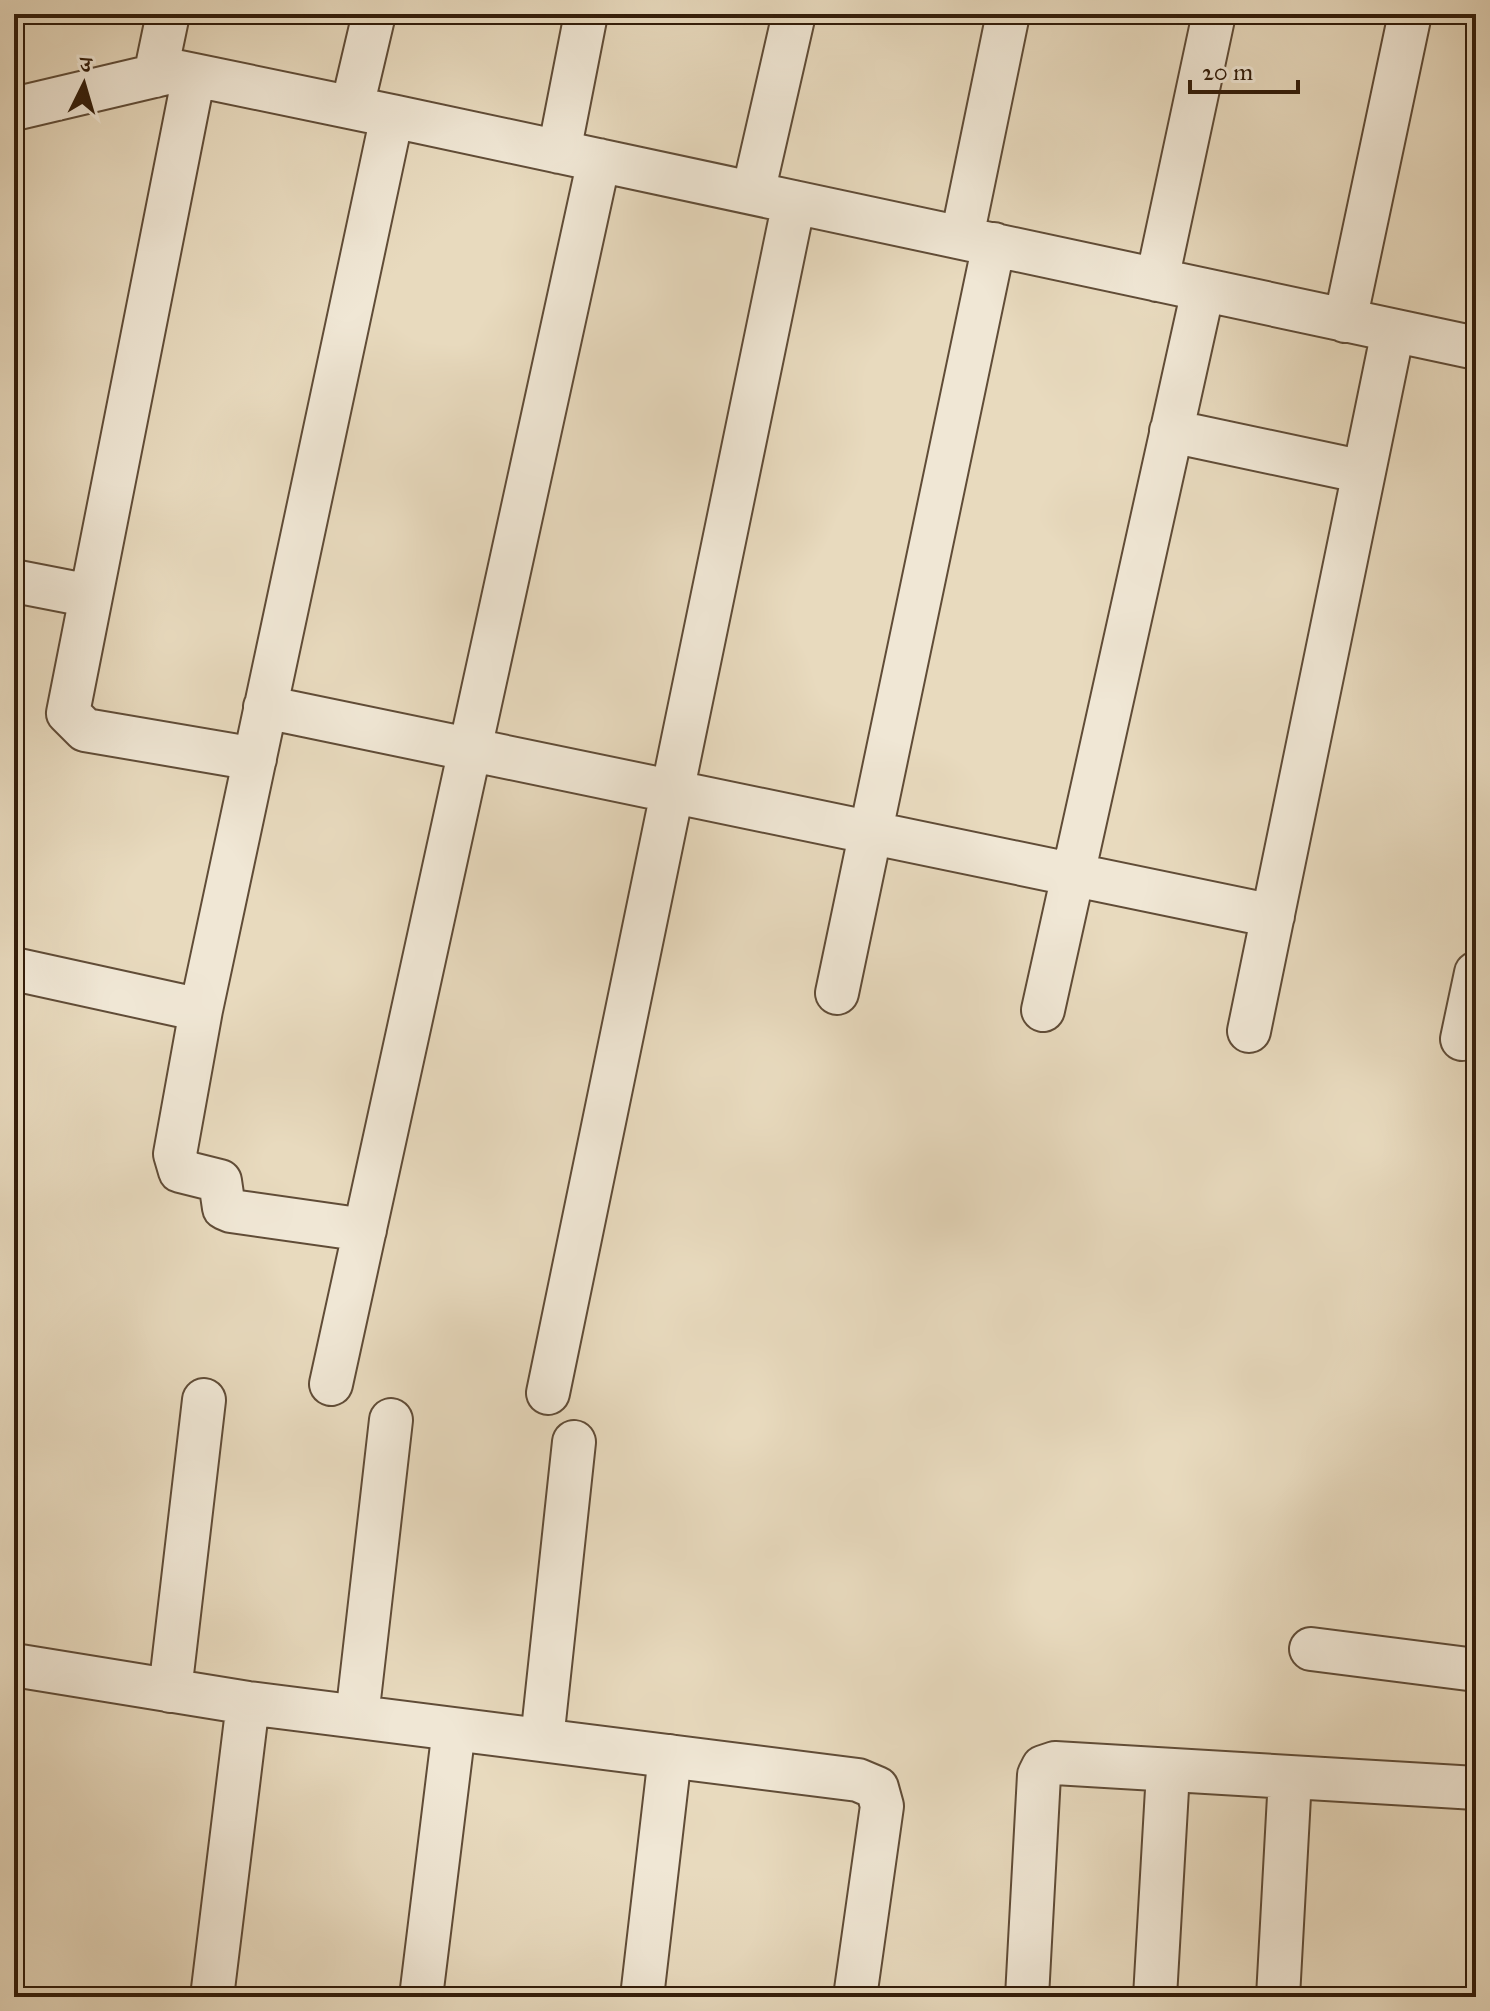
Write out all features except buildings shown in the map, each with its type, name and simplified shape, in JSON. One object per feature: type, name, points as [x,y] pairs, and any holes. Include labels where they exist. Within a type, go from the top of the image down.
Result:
[{"type":"street","points":[[168,14],[174,75],[91,596],[68,713],[75,724],[85,730],[255,759]]},
{"type":"street","points":[[365,1230],[231,1211],[224,1208],[220,1181],[180,1171],[175,1154],[201,1010],[265,707],[372,112],[374,14]]},
{"type":"street","points":[[331,1384],[470,749],[579,156],[586,14]]},
{"type":"street","points":[[753,193],[794,14]]},
{"type":"street","points":[[837,993],[871,833],[978,241],[1008,14]]},
{"type":"street","points":[[1157,280],[1214,14]]},
{"type":"street","points":[[1345,321],[1410,14]]},
{"type":"street","points":[[14,109],[174,75],[372,112],[1476,348]]},
{"type":"street","points":[[548,1393],[794,202]]},
{"type":"street","points":[[1043,1010],[1203,290]]},
{"type":"street","points":[[1249,1031],[1393,331]]},
{"type":"street","points":[[1171,431],[1364,472]]},
{"type":"street","points":[[14,581],[91,596]]},
{"type":"street","points":[[265,707],[1273,916]]},
{"type":"street","points":[[14,969],[201,1010]]},
{"type":"street","points":[[1462,1039],[1476,973]]},
{"type":"street","points":[[170,1691],[204,1400]]},
{"type":"street","points":[[357,1717],[391,1420]]},
{"type":"street","points":[[542,1740],[574,1442]]},
{"type":"street","points":[[1311,1649],[1476,1670]]},
{"type":"street","points":[[14,1665],[248,1703],[858,1780],[877,1788],[882,1806],[855,1997]]},
{"type":"street","points":[[212,1997],[248,1703]]},
{"type":"street","points":[[421,1997],[454,1729]]},
{"type":"street","points":[[642,1997],[670,1756]]},
{"type":"street","points":[[1027,1997],[1039,1775],[1043,1767],[1055,1763],[1476,1788]]},
{"type":"street","points":[[1155,1997],[1168,1772]]},
{"type":"street","points":[[1278,1997],[1290,1778]]}]
